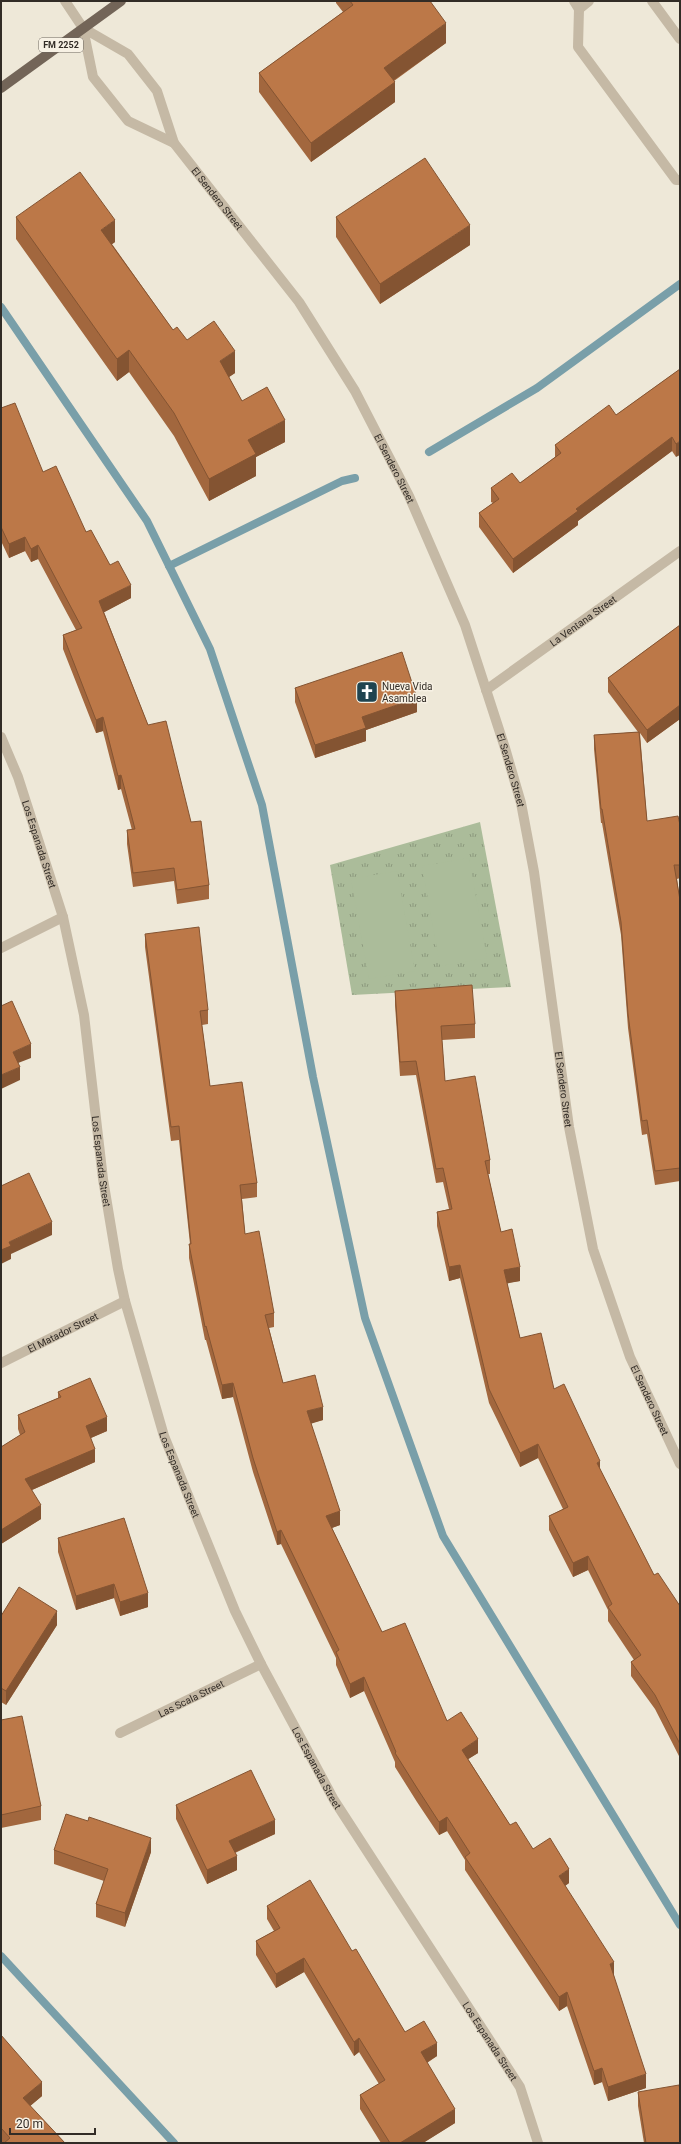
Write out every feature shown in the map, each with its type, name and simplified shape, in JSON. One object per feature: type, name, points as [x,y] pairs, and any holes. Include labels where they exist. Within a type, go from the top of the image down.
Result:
[{"type":"main road","name":"FM 2252","points":[[1,88],[121,1]]},
{"type":"street","points":[[65,1],[83,28]]},
{"type":"street","points":[[589,1],[577,5],[578,47],[676,180],[680,180]]},
{"type":"street","points":[[652,1],[680,39]]},
{"type":"street","name":"El Sendero Street","points":[[83,28],[93,77],[128,121],[174,143]]},
{"type":"street","name":"El Sendero Street","points":[[83,28],[128,54],[133,59],[157,91],[174,143],[299,302],[355,392],[409,496],[465,625],[521,803],[534,872],[569,1127],[593,1249],[630,1357],[680,1464]]},
{"type":"street","name":"La Ventana Street","points":[[486,690],[680,551]]},
{"type":"street","name":"Los Espanada Street","points":[[1,737],[23,792],[63,917],[84,1015],[103,1179],[125,1301],[164,1436],[235,1611],[261,1664],[334,1800],[520,2086],[538,2143]]},
{"type":"street","points":[[1,948],[63,917]]},
{"type":"street","name":"El Matador Street","points":[[1,1363],[125,1301]]},
{"type":"street","name":"Las Scala Street","points":[[120,1733],[261,1664]]},
{"type":"green space","points":[[480,822],[511,987],[352,995],[330,865]]},
{"type":"green space","points":[[469,858],[487,958],[440,966],[422,866]]},
{"type":"green space","points":[[397,871],[415,971],[369,979],[351,879]]},
{"type":"building","points":[[350,1],[430,1],[446,23],[384,68],[395,82],[311,143],[259,73],[353,5]]},
{"type":"building","points":[[425,158],[470,225],[380,284],[336,217]]},
{"type":"building","points":[[80,172],[115,220],[101,230],[173,330],[177,327],[187,340],[214,321],[235,351],[220,361],[242,401],[267,387],[285,420],[248,440],[256,454],[209,479],[174,413],[129,350],[117,359],[16,217]]},
{"type":"building","points":[[680,369],[680,441],[676,444],[672,437],[576,509],[578,511],[513,559],[479,513],[499,499],[491,488],[512,473],[520,483],[561,453],[555,445],[609,405],[616,415]]},
{"type":"building","points":[[15,403],[43,472],[56,466],[86,532],[91,530],[110,565],[118,561],[131,585],[99,601],[148,725],[166,721],[191,822],[201,821],[209,885],[177,890],[174,868],[133,873],[127,830],[135,829],[121,775],[118,776],[103,717],[96,720],[63,635],[82,628],[38,545],[31,549],[25,537],[9,544],[1,527],[1,408]]},
{"type":"building","points":[[680,625],[680,705],[647,730],[608,678]]},
{"type":"building","name":"Nueva Vida Asamblea","points":[[402,652],[417,698],[362,717],[366,728],[315,745],[295,688]]},
{"type":"building","points":[[639,732],[647,821],[678,816],[680,825],[680,865],[674,865],[680,900],[680,1168],[655,1171],[647,1120],[642,1121],[628,1014],[621,922],[601,809],[594,735]]},
{"type":"building","points":[[199,927],[208,1010],[200,1011],[210,1086],[242,1082],[257,1183],[240,1185],[245,1234],[259,1231],[274,1313],[265,1315],[283,1383],[315,1375],[323,1407],[307,1411],[340,1511],[326,1516],[382,1632],[405,1623],[447,1721],[461,1712],[478,1739],[462,1750],[510,1825],[516,1822],[533,1849],[550,1838],[569,1869],[559,1876],[614,1962],[610,1964],[646,2074],[608,2087],[602,2068],[594,2071],[567,1992],[559,1997],[465,1857],[470,1853],[447,1817],[439,1822],[417,1788],[395,1753],[396,1752],[364,1677],[350,1684],[336,1652],[339,1650],[281,1530],[277,1532],[253,1458],[233,1383],[222,1385],[206,1326],[205,1327],[189,1244],[191,1244],[179,1126],[171,1127],[145,934]]},
{"type":"building","points":[[472,985],[475,1024],[441,1026],[445,1081],[475,1076],[490,1160],[485,1161],[501,1232],[512,1229],[520,1267],[504,1270],[520,1338],[541,1333],[554,1389],[564,1384],[600,1461],[597,1463],[654,1575],[658,1573],[680,1606],[680,1744],[655,1695],[631,1662],[641,1655],[608,1607],[612,1604],[588,1556],[573,1563],[549,1516],[568,1507],[538,1444],[520,1453],[489,1389],[460,1265],[449,1267],[437,1212],[452,1209],[443,1168],[436,1169],[416,1061],[400,1062],[395,991]]},
{"type":"building","points":[[12,1001],[31,1044],[13,1052],[20,1067],[1,1075],[1,1006]]},
{"type":"building","points":[[29,1173],[52,1222],[9,1242],[11,1246],[1,1250],[1,1186]]},
{"type":"building","points":[[90,1378],[107,1417],[86,1426],[95,1449],[25,1479],[41,1505],[1,1530],[1,1447],[25,1432],[18,1415],[61,1397],[58,1392]]},
{"type":"building","points":[[124,1518],[148,1593],[120,1602],[114,1584],[76,1596],[58,1538]]},
{"type":"building","points":[[19,1587],[57,1611],[6,1691],[1,1688],[1,1616]]},
{"type":"building","points":[[22,1716],[41,1806],[1,1815],[1,1720]]},
{"type":"building","points":[[251,1770],[275,1820],[229,1841],[237,1856],[207,1870],[176,1805]]},
{"type":"building","points":[[66,1814],[88,1821],[89,1817],[151,1838],[125,1913],[96,1904],[108,1869],[54,1850]]},
{"type":"building","points":[[310,1880],[352,1951],[356,1949],[405,2032],[424,2021],[437,2043],[421,2052],[455,2109],[400,2143],[390,2143],[360,2095],[385,2080],[359,2038],[354,2042],[304,1958],[276,1974],[256,1941],[280,1928],[267,1906]]},
{"type":"building","points":[[1,2035],[42,2082],[23,2098],[65,2143],[4,2143],[10,2138],[1,2128]]},
{"type":"building","points":[[679,2085],[680,2143],[646,2143],[638,2092]]},
{"type":"waterway","points":[[429,452],[537,388],[680,284]]},
{"type":"waterway","points":[[1,307],[147,521],[210,649],[262,805],[313,1077],[365,1318],[443,1536],[680,1925]]},
{"type":"waterway","points":[[169,566],[342,481],[355,478]]},
{"type":"waterway","points":[[1,1956],[174,2143]]},
{"type":"place","name":"Nueva Vida Asamblea","points":[[367,692]]}]
